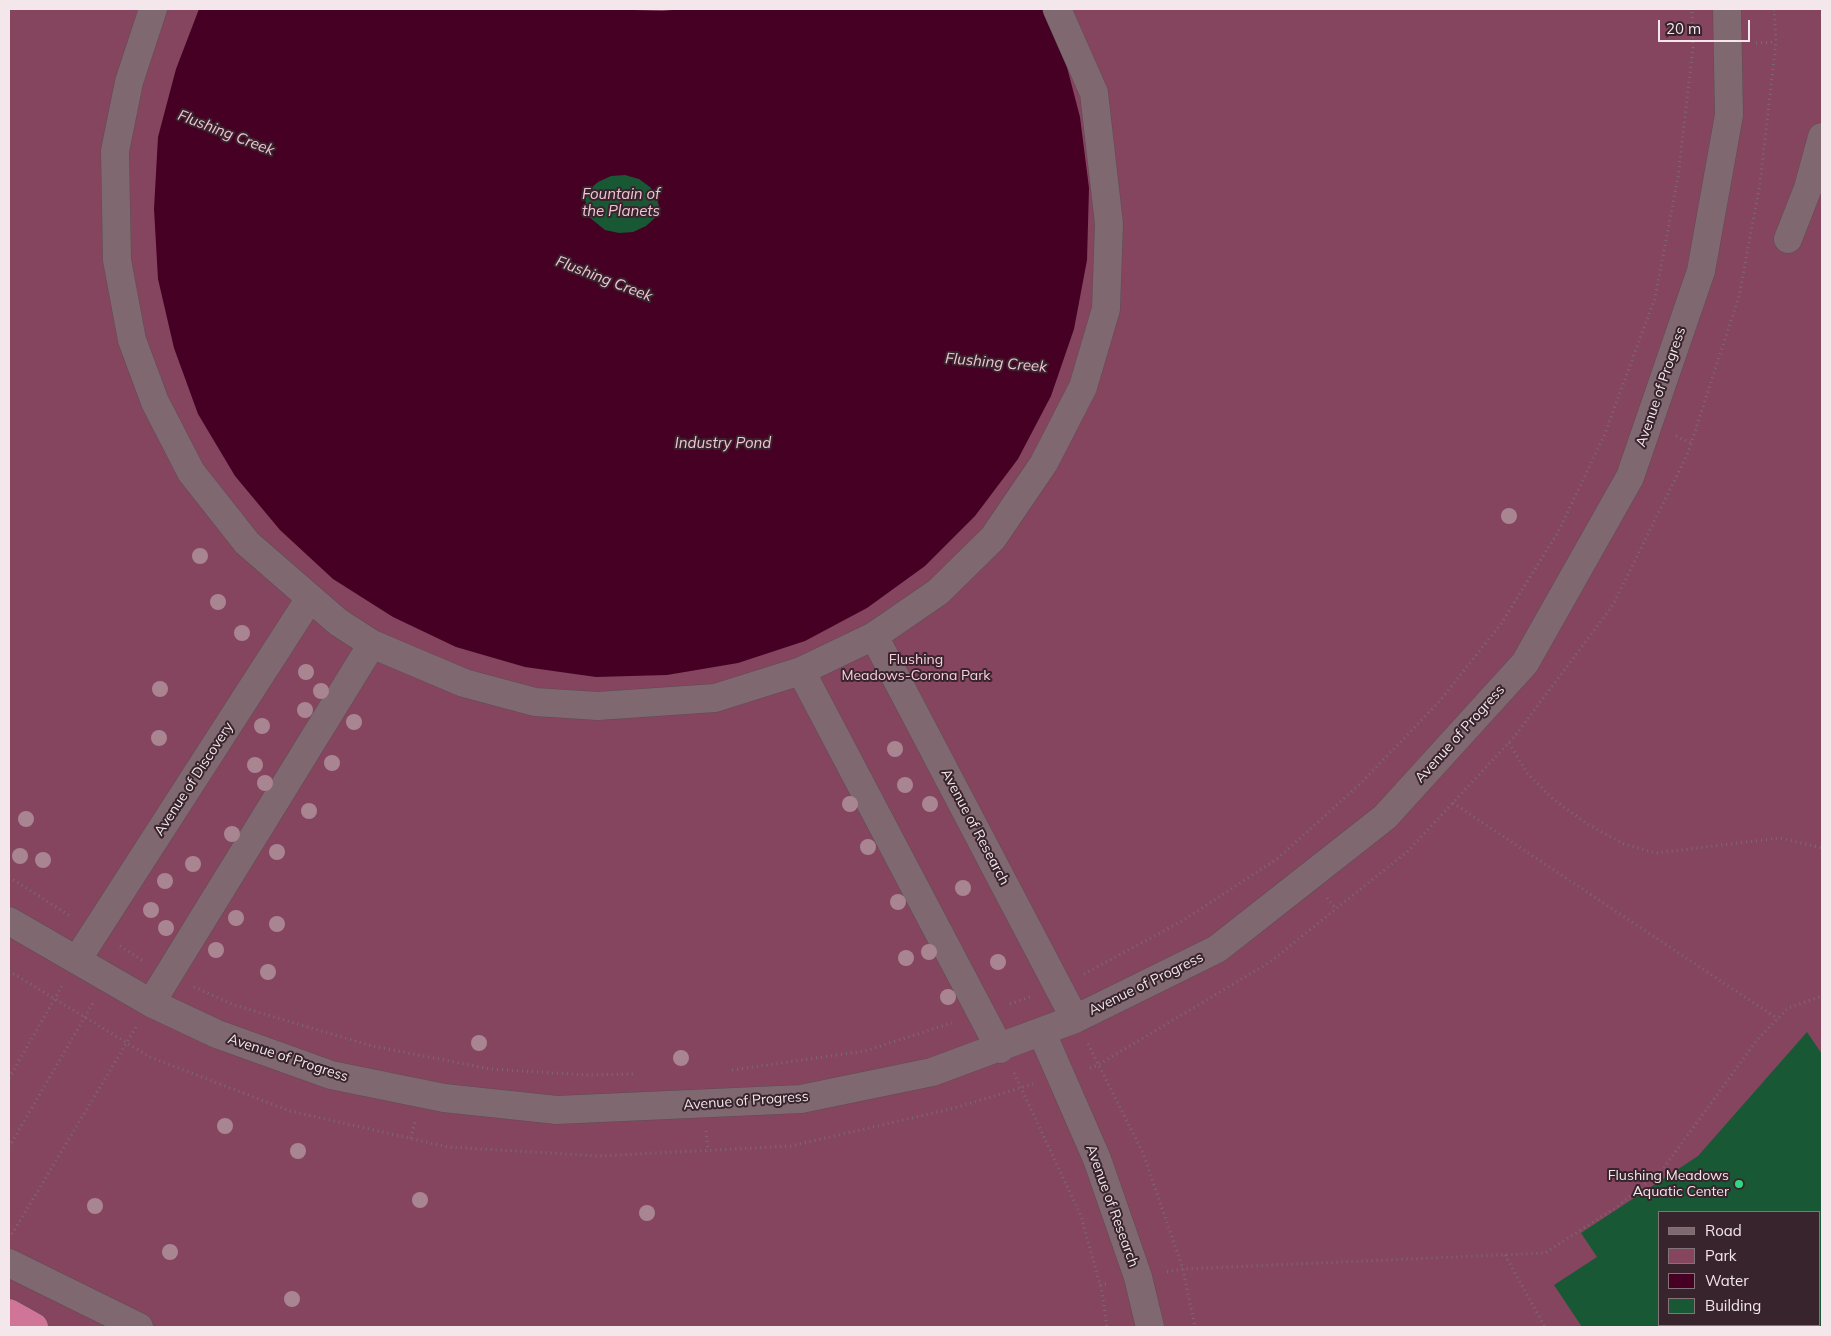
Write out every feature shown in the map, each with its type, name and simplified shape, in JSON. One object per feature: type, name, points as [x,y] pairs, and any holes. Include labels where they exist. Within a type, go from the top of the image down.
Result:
[{"type":"highway","points":[[9,1313],[34,1327]]},
{"type":"street","points":[[153,9],[129,82],[116,151],[117,260],[132,340],[155,402],[191,472],[247,543],[338,622],[372,644],[464,683],[535,702],[598,706],[715,698],[801,671],[874,636],[938,592],[993,538],[1044,463],[1083,387],[1106,309],[1109,224],[1094,92],[1057,9]]},
{"type":"street","name":"Avenue of Progress","points":[[9,921],[151,1003],[217,1034],[331,1075],[444,1098],[557,1110],[801,1100],[932,1072],[1042,1033],[1075,1019],[1217,949],[1385,817],[1525,663],[1630,477],[1701,271],[1729,115],[1727,9]]},
{"type":"street","points":[[1788,239],[1808,188],[1822,137]]},
{"type":"street","name":"Avenue of Discovery","points":[[78,960],[310,598]]},
{"type":"street","name":"Avenue of Research","points":[[874,636],[1075,1019]]},
{"type":"street","points":[[151,1003],[372,644]]},
{"type":"street","points":[[801,671],[1000,1048]]},
{"type":"street","name":"Avenue of Research","points":[[1042,1033],[1096,1159],[1138,1277],[1150,1327]]},
{"type":"street","points":[[9,1263],[139,1327]]},
{"type":"path","points":[[725,1071],[865,1051],[1059,988],[1182,921],[1277,859],[1360,784],[1438,703],[1501,624],[1558,532],[1604,436],[1655,298],[1678,177],[1693,48],[1692,9]]},
{"type":"path","points":[[9,971],[150,1057],[290,1111],[448,1147],[600,1156],[792,1146],[955,1108],[1098,1065],[1270,962],[1408,850],[1509,743],[1613,605],[1688,453],[1739,296],[1760,184],[1776,42],[1774,9]]},
{"type":"path","points":[[1509,743],[1527,773],[1553,799],[1589,826],[1624,844],[1656,853],[1780,838],[1822,848]]},
{"type":"path","points":[[1453,803],[1778,1019]]},
{"type":"path","points":[[9,877],[168,975],[234,1005],[372,1046],[490,1069],[585,1075],[643,1074]]},
{"type":"path","points":[[9,1078],[78,960]]},
{"type":"path","points":[[9,1147],[107,978]]},
{"type":"path","points":[[1100,1285],[1183,1269],[1545,1253],[1618,1206],[1663,1169],[1757,1040],[1788,1008],[1822,996]]},
{"type":"path","points":[[9,1239],[151,1003]]},
{"type":"path","points":[[1075,1019],[1143,1153],[1183,1269],[1194,1327]]},
{"type":"path","points":[[1000,1048],[1021,1088],[1081,1216],[1100,1285],[1107,1327]]},
{"type":"path","points":[[1505,1254],[1545,1327]]},
{"type":"green space","name":"Flushing Meadows-Corona Park","points":[[9,9],[1822,9],[1822,1327],[9,1327]]},
{"type":"water","name":"Industry Pond","points":[[199,9],[604,9],[662,11],[684,9],[1043,9],[1062,48],[1080,117],[1089,188],[1087,260],[1074,329],[1051,396],[1018,459],[975,516],[925,566],[867,608],[805,641],[738,663],[667,675],[596,677],[525,667],[456,647],[393,617],[333,579],[280,530],[235,476],[198,414],[174,348],[158,279],[154,209],[158,137],[176,69]]},
{"type":"building","points":[[625,175],[639,179],[650,187],[656,195],[659,206],[656,217],[646,226],[633,232],[619,233],[605,230],[589,217],[585,199],[590,189],[598,182],[611,176]]},
{"type":"building","name":"Flushing Meadows Aquatic Center","points":[[1807,1032],[1822,1054],[1822,1327],[1582,1327],[1554,1285],[1597,1257],[1581,1233],[1698,1156]]},
{"type":"place","name":"Flushing Meadows Aquatic Center","points":[[1739,1184]]},
{"type":"water label","name":"Flushing Creek","points":[[226,133]]},
{"type":"water label","name":"Fountain of the Planets","points":[[621,202]]},
{"type":"water label","name":"Flushing Creek","points":[[604,279]]},
{"type":"water label","name":"Flushing Creek","points":[[996,363]]}]
